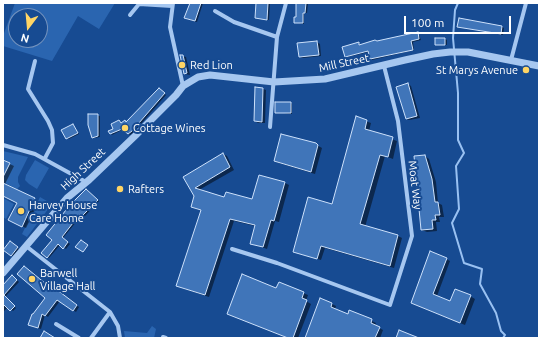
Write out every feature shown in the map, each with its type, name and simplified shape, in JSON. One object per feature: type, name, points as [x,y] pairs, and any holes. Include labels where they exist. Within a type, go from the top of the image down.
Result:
[{"type":"street","points":[[270,127],[276,37],[286,3]]},
{"type":"street","points":[[511,60],[526,3]]},
{"type":"street","points":[[130,15],[139,4],[172,5],[170,27],[183,86]]},
{"type":"street","points":[[215,12],[234,22],[276,37]]},
{"type":"street","name":"Mill Street","points":[[183,86],[191,80],[204,76],[274,82],[325,79],[434,54],[450,52],[468,52],[539,66]]},
{"type":"street","points":[[35,62],[28,89],[52,130],[53,143],[45,158]]},
{"type":"street","name":"Moat Way","points":[[232,249],[277,263],[390,305],[412,236],[398,121],[384,66]]},
{"type":"street","name":"High Street","points":[[3,273],[67,198],[160,112],[183,86]]},
{"type":"street","points":[[3,145],[31,152],[45,158],[86,182]]},
{"type":"street","points":[[26,246],[110,312],[118,326],[120,338]]},
{"type":"street","points":[[91,338],[110,312]]},
{"type":"street","points":[[56,324],[79,338]]},
{"type":"shaded area","points":[[15,3],[115,3],[99,29],[78,16],[52,61],[10,48],[48,48],[48,8],[13,8]]},
{"type":"shaded area","points":[[8,22],[8,48],[3,46],[3,36]]},
{"type":"shaded area","points":[[3,151],[28,157],[18,177],[20,186],[17,189],[3,182],[3,177],[10,163],[3,159]]},
{"type":"shaded area","points":[[35,160],[49,168],[37,189],[25,180],[26,175]]},
{"type":"shaded area","points":[[40,197],[52,204],[27,237],[22,234]]},
{"type":"shaded area","points":[[3,198],[14,204],[6,219],[3,217]]},
{"type":"shaded area","points":[[152,326],[156,329],[154,338],[125,338],[124,331],[147,333]]},
{"type":"building","points":[[190,3],[201,3],[195,21],[184,18]]},
{"type":"building","points":[[256,3],[268,3],[267,20],[255,18]]},
{"type":"building","points":[[296,3],[306,3],[305,13],[303,13],[303,23],[294,23],[294,17],[296,17]]},
{"type":"building","points":[[459,18],[502,26],[501,34],[457,27]]},
{"type":"building","points":[[418,32],[419,39],[411,41],[413,50],[370,59],[368,51],[345,57],[342,47],[359,42],[359,45],[375,40],[377,41]]},
{"type":"building","points":[[435,38],[445,38],[445,45],[435,45]]},
{"type":"building","points":[[317,41],[319,55],[299,57],[297,43]]},
{"type":"building","points":[[180,55],[183,55],[187,73],[184,74]]},
{"type":"building","points":[[408,83],[417,116],[406,119],[396,87]]},
{"type":"building","points":[[255,87],[263,88],[262,122],[254,121]]},
{"type":"building","points":[[159,88],[165,93],[132,131],[128,134],[122,129],[110,134],[108,131],[113,129],[111,124],[119,120],[121,123],[125,120],[126,122]]},
{"type":"building","points":[[275,102],[291,102],[291,113],[275,113]]},
{"type":"building","points":[[88,114],[98,114],[98,136],[92,138],[88,125]]},
{"type":"building","points":[[356,116],[367,120],[365,129],[393,137],[388,157],[380,155],[360,224],[398,235],[390,266],[321,246],[317,259],[293,252],[308,197],[332,204]]},
{"type":"building","points":[[73,124],[78,133],[66,139],[61,130]]},
{"type":"building","points":[[281,134],[316,143],[318,145],[311,172],[274,161]]},
{"type":"building","points":[[223,153],[230,167],[195,188],[224,197],[226,192],[252,199],[259,175],[285,182],[274,221],[271,220],[263,247],[250,244],[255,225],[230,219],[205,295],[176,286],[201,210],[191,207],[194,196],[183,177]]},
{"type":"building","points":[[425,155],[432,179],[435,202],[438,202],[440,215],[435,215],[436,220],[432,220],[433,229],[421,230],[414,156]]},
{"type":"building","points":[[3,160],[10,163],[3,177]]},
{"type":"building","name":"Harvey House Care Home","points":[[3,183],[35,198],[22,227],[8,220],[17,203],[3,196]]},
{"type":"building","points":[[86,189],[98,200],[82,216],[80,214],[62,237],[68,242],[63,249],[58,244],[47,258],[41,253],[52,240],[46,235],[70,205]]},
{"type":"building","points":[[81,240],[88,245],[83,252],[75,247]]},
{"type":"building","points":[[10,241],[18,247],[11,256],[3,250]]},
{"type":"building","points":[[430,251],[447,258],[433,294],[450,301],[455,289],[471,295],[460,323],[411,303]]},
{"type":"building","points":[[24,266],[51,288],[52,286],[77,305],[73,311],[57,300],[45,316],[42,314],[38,328],[28,325],[32,314],[45,298],[17,274]]},
{"type":"building","points":[[242,274],[276,288],[279,282],[304,292],[302,298],[307,300],[293,338],[288,338],[227,314]]},
{"type":"building","points":[[12,275],[17,280],[4,295],[15,306],[10,311],[3,304],[3,285]]},
{"type":"building","points":[[320,298],[332,303],[331,307],[348,314],[349,310],[372,319],[371,323],[380,327],[375,338],[305,338]]},
{"type":"building","points":[[399,330],[419,338],[396,338]]},
{"type":"building","points":[[44,331],[55,338],[40,338]]},
{"type":"waterway","points":[[458,3],[455,10],[453,38],[458,93],[458,140],[464,153],[456,166],[459,209],[452,223],[464,263],[482,269],[480,284],[496,313],[501,331],[505,335],[503,338]]},
{"type":"place","name":"Red Lion","points":[[182,65]]},
{"type":"place","name":"St Marys Avenue","points":[[526,70]]},
{"type":"place","name":"Cottage Wines","points":[[125,128]]},
{"type":"place","name":"Rafters","points":[[120,189]]},
{"type":"place","name":"Harvey House Care Home","points":[[21,211]]},
{"type":"place","name":"Barwell Village Hall","points":[[32,279]]}]
